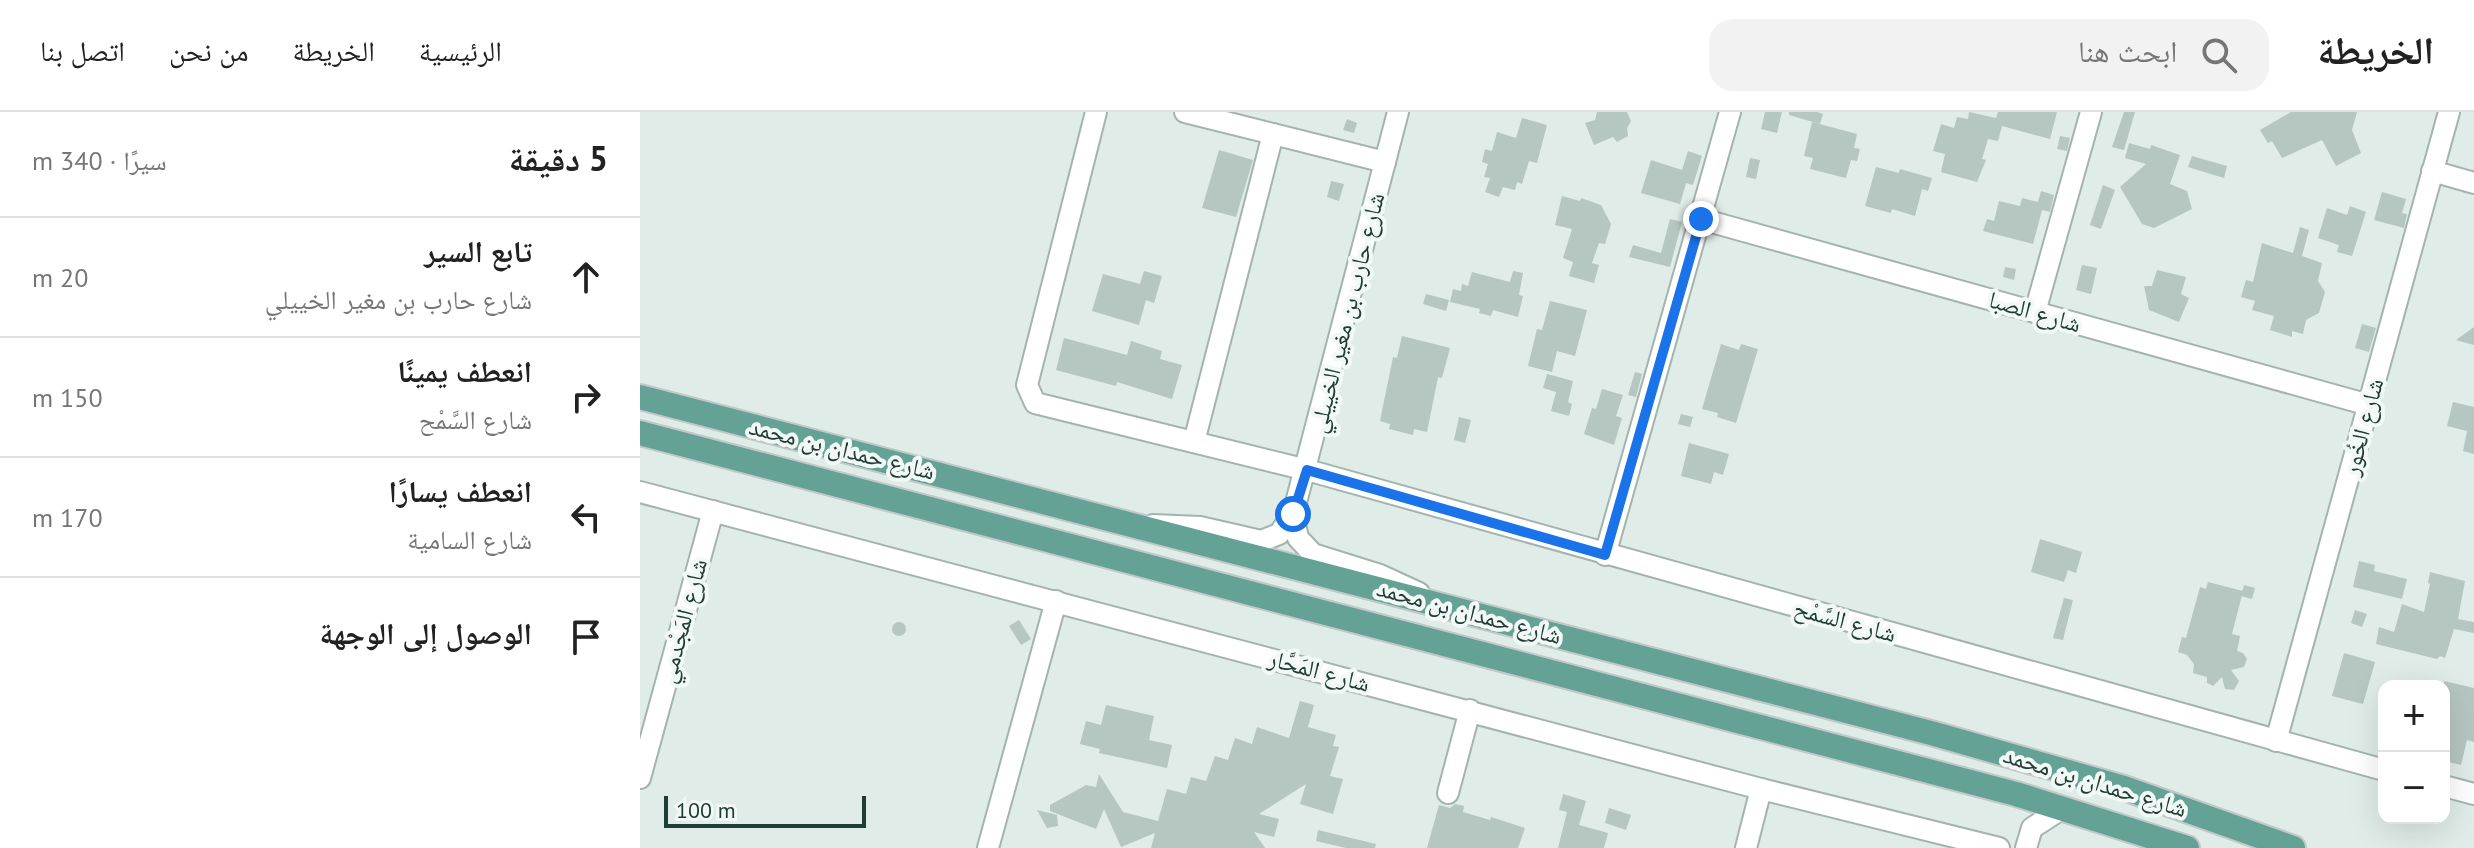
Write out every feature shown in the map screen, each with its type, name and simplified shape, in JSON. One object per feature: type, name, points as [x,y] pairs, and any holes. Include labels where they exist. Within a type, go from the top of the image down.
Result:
[{"type":"main road","name":"شارع حمدان بن محمد","points":[[640,397],[2027,760],[2124,788],[2293,848]]},
{"type":"main road","name":"شارع حمدان بن محمد","points":[[640,433],[2016,794],[2187,848]]},
{"type":"street","name":"شارع السَّمْح","points":[[1096,112],[1027,385],[1035,403],[1307,470],[2378,768]]},
{"type":"street","points":[[1185,112],[1385,162]]},
{"type":"street","name":"شارع حارب بن مغير الخييلي","points":[[1293,514],[1307,470],[1398,112]]},
{"type":"street","points":[[1605,555],[1730,112]]},
{"type":"street","points":[[2035,312],[2091,112]]},
{"type":"street","name":"شارع الخُور","points":[[2276,741],[2449,112]]},
{"type":"street","points":[[1194,442],[1273,134]]},
{"type":"street","points":[[2432,171],[2474,183]]},
{"type":"street","name":"شارع الصبا","points":[[1701,219],[2369,405]]},
{"type":"street","name":"شارع المَحَّار","points":[[640,492],[1761,789],[1999,848]]},
{"type":"street","name":"شارع المَجْدمي","points":[[640,778],[713,511]]},
{"type":"street","points":[[1141,526],[1170,524],[1200,527],[1261,541],[1279,534],[1293,514]]},
{"type":"street","points":[[1293,514],[1298,538],[1313,554],[1380,575],[1440,605]]},
{"type":"street","points":[[988,848],[1056,601]]},
{"type":"street","points":[[1448,793],[1470,710]]},
{"type":"street","points":[[2450,788],[2474,794]]},
{"type":"street","points":[[1746,848],[1761,789]]},
{"type":"street","points":[[2016,794],[2032,828]]},
{"type":"street","points":[[2026,848],[2032,828],[2063,808]]},
{"type":"building","points":[[1597,112],[1627,112],[1631,121],[1627,128],[1628,136],[1617,142],[1613,137],[1594,145],[1585,123],[1595,120]]},
{"type":"building","points":[[1765,112],[1782,112],[1777,133],[1761,129]]},
{"type":"building","points":[[1789,112],[1823,114],[1820,124],[1789,115]]},
{"type":"building","points":[[1969,112],[1996,118],[1998,112],[2057,112],[2050,139],[2002,126],[1998,141],[1988,139],[1982,159],[1986,160],[1977,182],[1941,172],[1945,154],[1933,151],[1941,124],[1954,128],[1957,117],[1968,119]]},
{"type":"building","points":[[2124,112],[2135,112],[2124,150],[2112,147]]},
{"type":"building","points":[[2291,112],[2357,112],[2352,130],[2361,153],[2336,166],[2322,140],[2282,158],[2272,141],[2268,143],[2260,130]]},
{"type":"building","points":[[1522,118],[1547,125],[1537,163],[1529,161],[1522,184],[1517,182],[1515,190],[1503,187],[1499,197],[1485,192],[1490,178],[1484,177],[1488,164],[1482,162],[1485,149],[1492,151],[1497,132],[1516,138]]},
{"type":"building","points":[[1347,119],[1357,123],[1354,133],[1343,130]]},
{"type":"building","points":[[1812,122],[1857,134],[1854,148],[1860,149],[1857,161],[1851,160],[1846,178],[1810,169],[1813,158],[1804,156]]},
{"type":"building","points":[[2060,136],[2070,138],[2067,151],[2057,149]]},
{"type":"building","points":[[2129,143],[2150,149],[2151,145],[2180,155],[2170,184],[2187,191],[2192,209],[2154,228],[2142,224],[2120,187],[2146,164],[2125,158]]},
{"type":"building","points":[[1219,150],[1253,160],[1236,217],[1202,208]]},
{"type":"building","points":[[1688,151],[1702,156],[1693,185],[1686,183],[1680,204],[1641,193],[1651,160],[1682,170]]},
{"type":"building","points":[[2192,156],[2227,166],[2224,178],[2188,167]]},
{"type":"building","points":[[1750,158],[1760,160],[1756,179],[1746,177]]},
{"type":"building","points":[[1876,167],[1899,173],[1900,169],[1932,178],[1928,191],[1922,189],[1915,216],[1865,206]]},
{"type":"building","points":[[1331,181],[1344,184],[1339,201],[1327,197]]},
{"type":"building","points":[[2103,185],[2115,190],[2101,229],[2090,225]]},
{"type":"building","points":[[2041,191],[2054,195],[2050,212],[2042,210],[2033,244],[1983,231],[1987,219],[1994,221],[1999,201],[2020,206],[2022,198],[2038,202]]},
{"type":"building","points":[[2382,192],[2406,199],[2402,213],[2407,214],[2404,228],[2374,220]]},
{"type":"building","points":[[1562,196],[1601,205],[1611,224],[1605,244],[1599,243],[1592,263],[1599,265],[1594,283],[1569,276],[1573,262],[1563,258],[1572,229],[1555,225]]},
{"type":"building","points":[[2350,206],[2366,212],[2352,256],[2337,252],[2339,245],[2318,238],[2327,208],[2347,215]]},
{"type":"building","points":[[1670,219],[1682,222],[1670,267],[1629,257],[1633,245],[1661,253]]},
{"type":"building","points":[[2300,227],[2309,230],[2302,256],[2322,263],[2318,281],[2325,292],[2319,313],[2306,320],[2303,334],[2292,331],[2292,337],[2270,330],[2274,316],[2252,310],[2255,301],[2241,297],[2246,280],[2253,282],[2262,243],[2293,253]]},
{"type":"building","points":[[2082,265],[2097,268],[2091,294],[2076,290]]},
{"type":"building","points":[[2005,267],[2016,269],[2014,280],[2003,277]]},
{"type":"building","points":[[2157,270],[2186,277],[2181,294],[2189,298],[2179,322],[2149,310],[2144,286],[2152,286]]},
{"type":"building","points":[[1144,271],[1162,276],[1154,303],[1146,300],[1139,325],[1092,311],[1103,274],[1140,284]]},
{"type":"building","points":[[1513,271],[1523,273],[1519,295],[1523,296],[1518,317],[1493,310],[1491,316],[1479,313],[1480,309],[1450,302],[1453,289],[1461,291],[1462,284],[1468,286],[1472,272],[1510,282]]},
{"type":"building","points":[[1426,294],[1449,300],[1446,311],[1423,304]]},
{"type":"building","points":[[1550,301],[1587,310],[1575,356],[1557,351],[1552,372],[1528,366],[1537,329],[1542,330]]},
{"type":"building","points":[[2362,324],[2376,328],[2369,352],[2355,348]]},
{"type":"building","points":[[2474,327],[2474,345],[2456,340]]},
{"type":"building","points":[[1402,336],[1450,348],[1442,378],[1438,377],[1427,432],[1414,429],[1413,435],[1389,429],[1390,424],[1380,421],[1393,357],[1397,358]]},
{"type":"building","points":[[1064,338],[1127,355],[1131,341],[1162,351],[1160,359],[1182,365],[1172,399],[1117,382],[1116,386],[1056,370]]},
{"type":"building","points":[[1721,344],[1739,350],[1741,344],[1758,349],[1736,423],[1702,409]]},
{"type":"building","points":[[1635,372],[1642,374],[1636,397],[1628,395]]},
{"type":"building","points":[[1547,374],[1573,381],[1568,402],[1572,404],[1569,416],[1551,411],[1556,392],[1543,388]]},
{"type":"building","points":[[1602,389],[1623,395],[1616,416],[1622,418],[1614,445],[1584,434]]},
{"type":"building","points":[[2453,402],[2474,407],[2474,454],[2463,451],[2467,431],[2447,426]]},
{"type":"building","points":[[1681,414],[1693,417],[1690,427],[1678,424]]},
{"type":"building","points":[[1459,417],[1471,420],[1465,443],[1454,440]]},
{"type":"building","points":[[1689,443],[1729,454],[1723,475],[1714,472],[1711,484],[1681,476]]},
{"type":"building","points":[[2040,539],[2082,552],[2076,573],[2068,570],[2064,582],[2031,572]]},
{"type":"building","points":[[2359,561],[2375,565],[2374,571],[2407,579],[2402,599],[2353,587]]},
{"type":"building","points":[[2430,572],[2465,581],[2458,619],[2474,622],[2474,633],[2454,629],[2445,658],[2440,656],[2437,659],[2376,644],[2379,627],[2394,632],[2402,604],[2424,612]]},
{"type":"building","points":[[2208,582],[2243,591],[2232,634],[2240,636],[2237,651],[2247,659],[2244,667],[2231,670],[2239,681],[2234,690],[2225,689],[2222,677],[2213,686],[2207,683],[2207,677],[2193,673],[2194,664],[2187,655],[2178,652],[2182,637],[2186,638],[2200,587],[2206,589]]},
{"type":"building","points":[[2244,585],[2255,588],[2252,599],[2241,596]]},
{"type":"building","points":[[2064,598],[2073,600],[2063,640],[2053,638]]},
{"type":"building","points":[[2355,610],[2367,614],[2362,627],[2351,623]]},
{"type":"building","points":[[1019,620],[1031,639],[1021,645],[1009,626]]},
{"type":"building","points":[[899,622],[906,629],[899,636],[892,629]]},
{"type":"building","points":[[2344,653],[2375,662],[2363,704],[2332,696]]},
{"type":"building","points":[[2450,682],[2474,688],[2474,742],[2467,740],[2461,765],[2450,762]]},
{"type":"building","points":[[1300,701],[1314,705],[1308,727],[1336,735],[1333,746],[1339,747],[1330,776],[1343,779],[1333,814],[1300,804],[1306,784],[1259,814],[1279,819],[1274,837],[1254,832],[1265,848],[1151,848],[1155,833],[1121,847],[1104,809],[1096,829],[1050,811],[1050,805],[1086,785],[1096,787],[1099,774],[1123,812],[1158,821],[1167,789],[1186,794],[1191,777],[1206,781],[1215,756],[1228,760],[1235,738],[1252,744],[1257,727],[1289,738]]},
{"type":"building","points":[[1106,705],[1154,716],[1149,740],[1172,745],[1167,768],[1099,753],[1100,749],[1080,744],[1086,721],[1101,725]]},
{"type":"building","points":[[1563,794],[1586,801],[1579,825],[1608,833],[1604,848],[1558,848],[1567,812],[1559,810]]},
{"type":"building","points":[[1455,804],[1464,806],[1463,812],[1525,828],[1518,848],[1427,848],[1439,805],[1450,808]]},
{"type":"building","points":[[1609,808],[1631,815],[1626,830],[1605,823]]},
{"type":"building","points":[[1037,810],[1057,815],[1058,826],[1047,828]]},
{"type":"building","points":[[1318,830],[1376,844],[1375,848],[1346,848],[1316,841]]},
{"type":"route","points":[[1293,514],[1307,470],[1605,555],[1701,219]]}]
